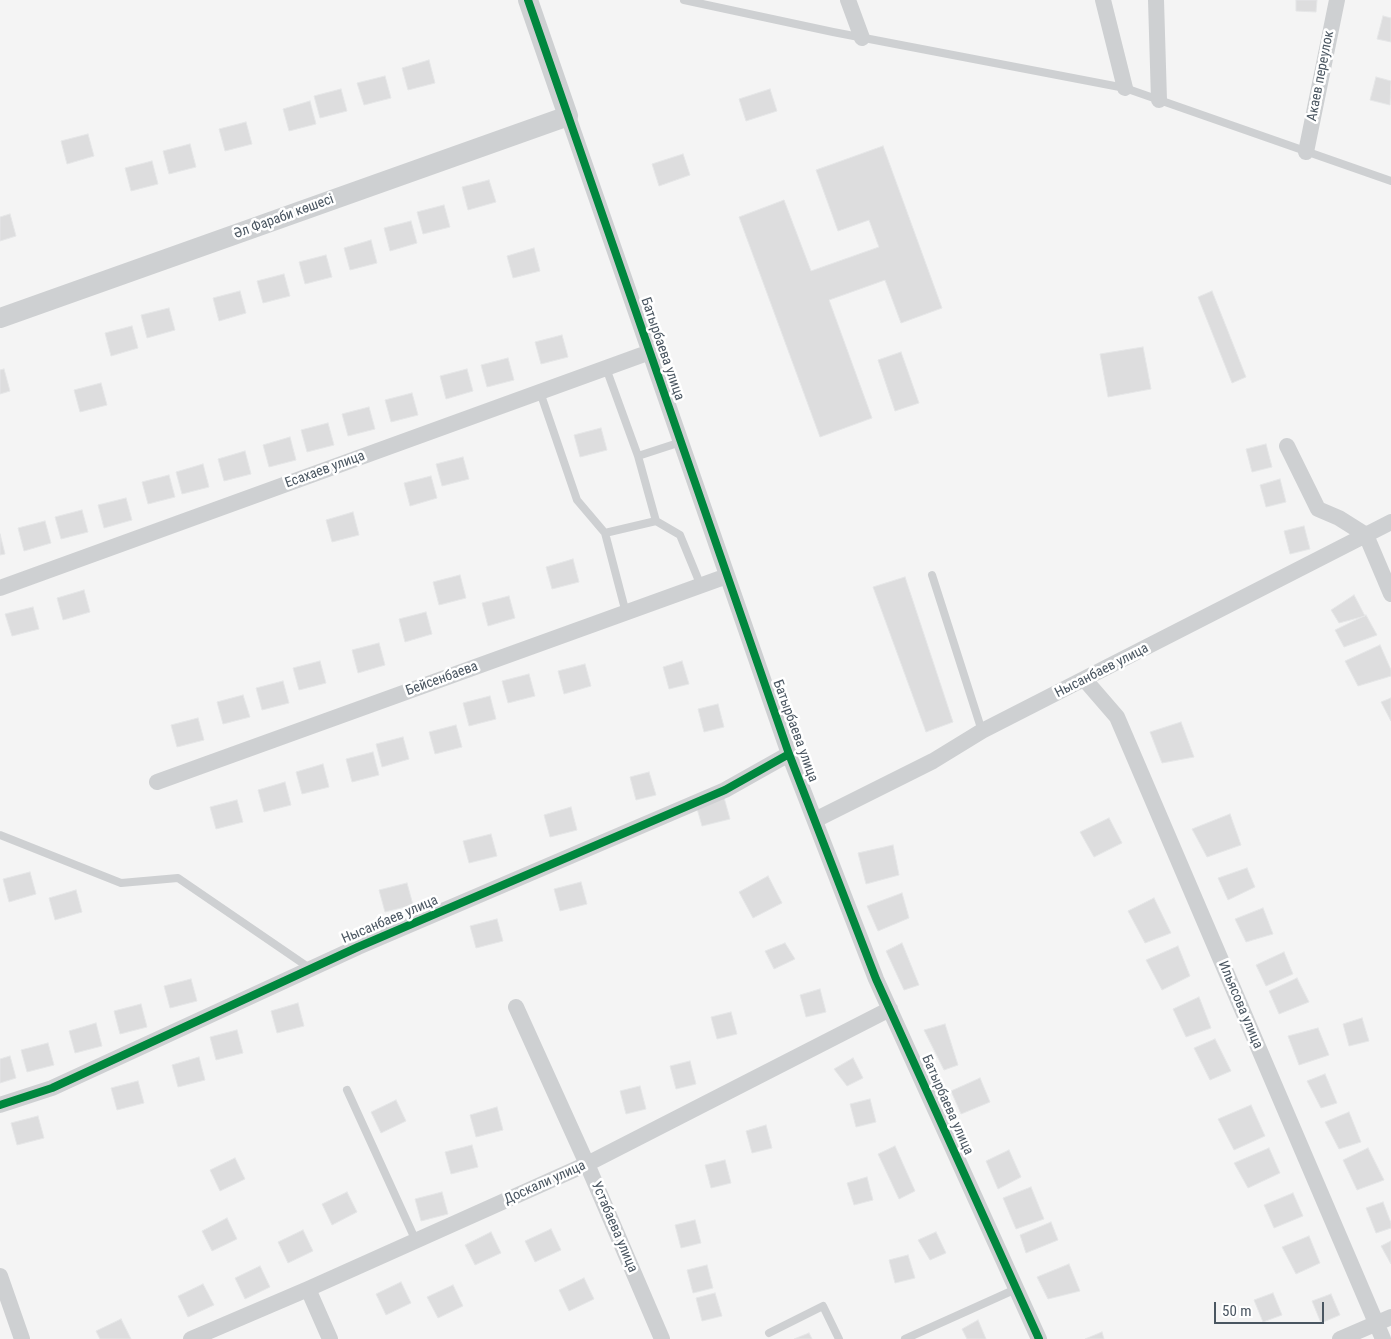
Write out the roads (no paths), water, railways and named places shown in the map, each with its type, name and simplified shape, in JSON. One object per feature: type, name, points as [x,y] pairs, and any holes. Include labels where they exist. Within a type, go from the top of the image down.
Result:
[{"type":"street","points":[[528,0],[568,116]]},
{"type":"street","points":[[848,0],[862,38]]},
{"type":"street","points":[[1103,0],[1125,88]]},
{"type":"street","points":[[1156,0],[1159,100]]},
{"type":"street","name":"Акаев переулок","points":[[1306,152],[1337,0]]},
{"type":"street","name":"Әл Фараби көшесі","points":[[0,318],[568,116]]},
{"type":"street","name":"Батырбаева улица","points":[[568,116],[789,754],[814,820],[876,979],[1038,1339]]},
{"type":"street","name":"Есахаев улица","points":[[0,588],[650,352]]},
{"type":"street","points":[[1287,446],[1318,509],[1339,518],[1366,535],[1391,594]]},
{"type":"street","name":"Нысанбаев улица","points":[[814,820],[933,761],[982,731],[1391,522]]},
{"type":"street","name":"Бейсенбаева","points":[[157,782],[728,576]]},
{"type":"street","name":"Ильясова улица","points":[[1085,680],[1117,717],[1383,1339]]},
{"type":"street","name":"Нысанбаев улица","points":[[0,1105],[52,1088],[367,943],[724,790],[789,754]]},
{"type":"street","name":"Устабаева улица","points":[[516,1006],[588,1164],[662,1339]]},
{"type":"street","name":"Доскали улица","points":[[191,1339],[588,1164],[890,1009]]},
{"type":"street","points":[[0,1276],[22,1339]]},
{"type":"street","points":[[308,1289],[330,1339]]},
{"type":"street","points":[[1340,1339],[1391,1316]]},
{"type":"lane","points":[[684,0],[862,38],[1125,88],[1391,181]]},
{"type":"lane","points":[[606,368],[638,456],[656,521]]},
{"type":"lane","points":[[540,392],[576,500],[605,533],[626,613]]},
{"type":"lane","points":[[638,456],[681,442]]},
{"type":"lane","points":[[605,533],[656,521],[680,535],[701,586]]},
{"type":"lane","points":[[932,576],[982,731]]},
{"type":"lane","points":[[0,835],[121,883],[178,878],[311,968]]},
{"type":"lane","points":[[347,1090],[416,1241]]},
{"type":"lane","points":[[905,1339],[1016,1290]]},
{"type":"lane","points":[[768,1333],[824,1306],[839,1339]]}]
